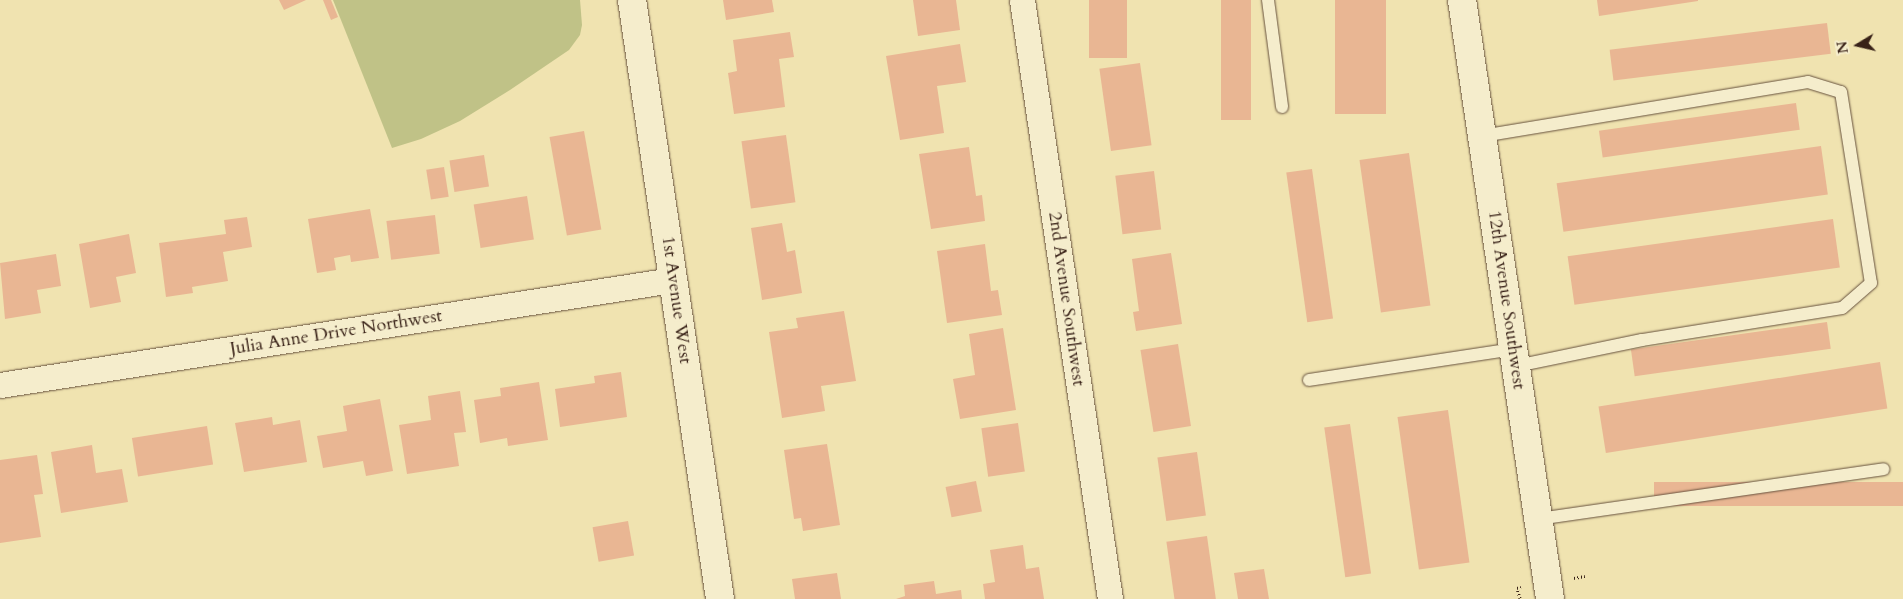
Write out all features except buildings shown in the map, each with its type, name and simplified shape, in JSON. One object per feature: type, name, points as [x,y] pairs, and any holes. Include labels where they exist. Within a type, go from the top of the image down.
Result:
[{"type":"street","name":"1st Avenue West","points":[[632,0],[720,599]]},
{"type":"street","name":"2nd Avenue Southwest","points":[[1022,0],[1110,599]]},
{"type":"street","name":"12th Avenue Southwest","points":[[1462,0],[1550,599]]},
{"type":"street","name":"Julia Anne Drive Northwest","points":[[0,385],[672,280]]},
{"type":"lane","points":[[1268,0],[1282,108]]},
{"type":"lane","points":[[1309,380],[1514,358],[1842,308],[1871,282],[1842,92],[1808,82],[1482,136]]},
{"type":"lane","points":[[1538,520],[1883,469]]},
{"type":"path","points":[[1571,579],[1585,576]]},
{"type":"green space","points":[[333,0],[580,0],[582,25],[580,35],[569,50],[510,90],[460,121],[421,139],[392,148]]}]
